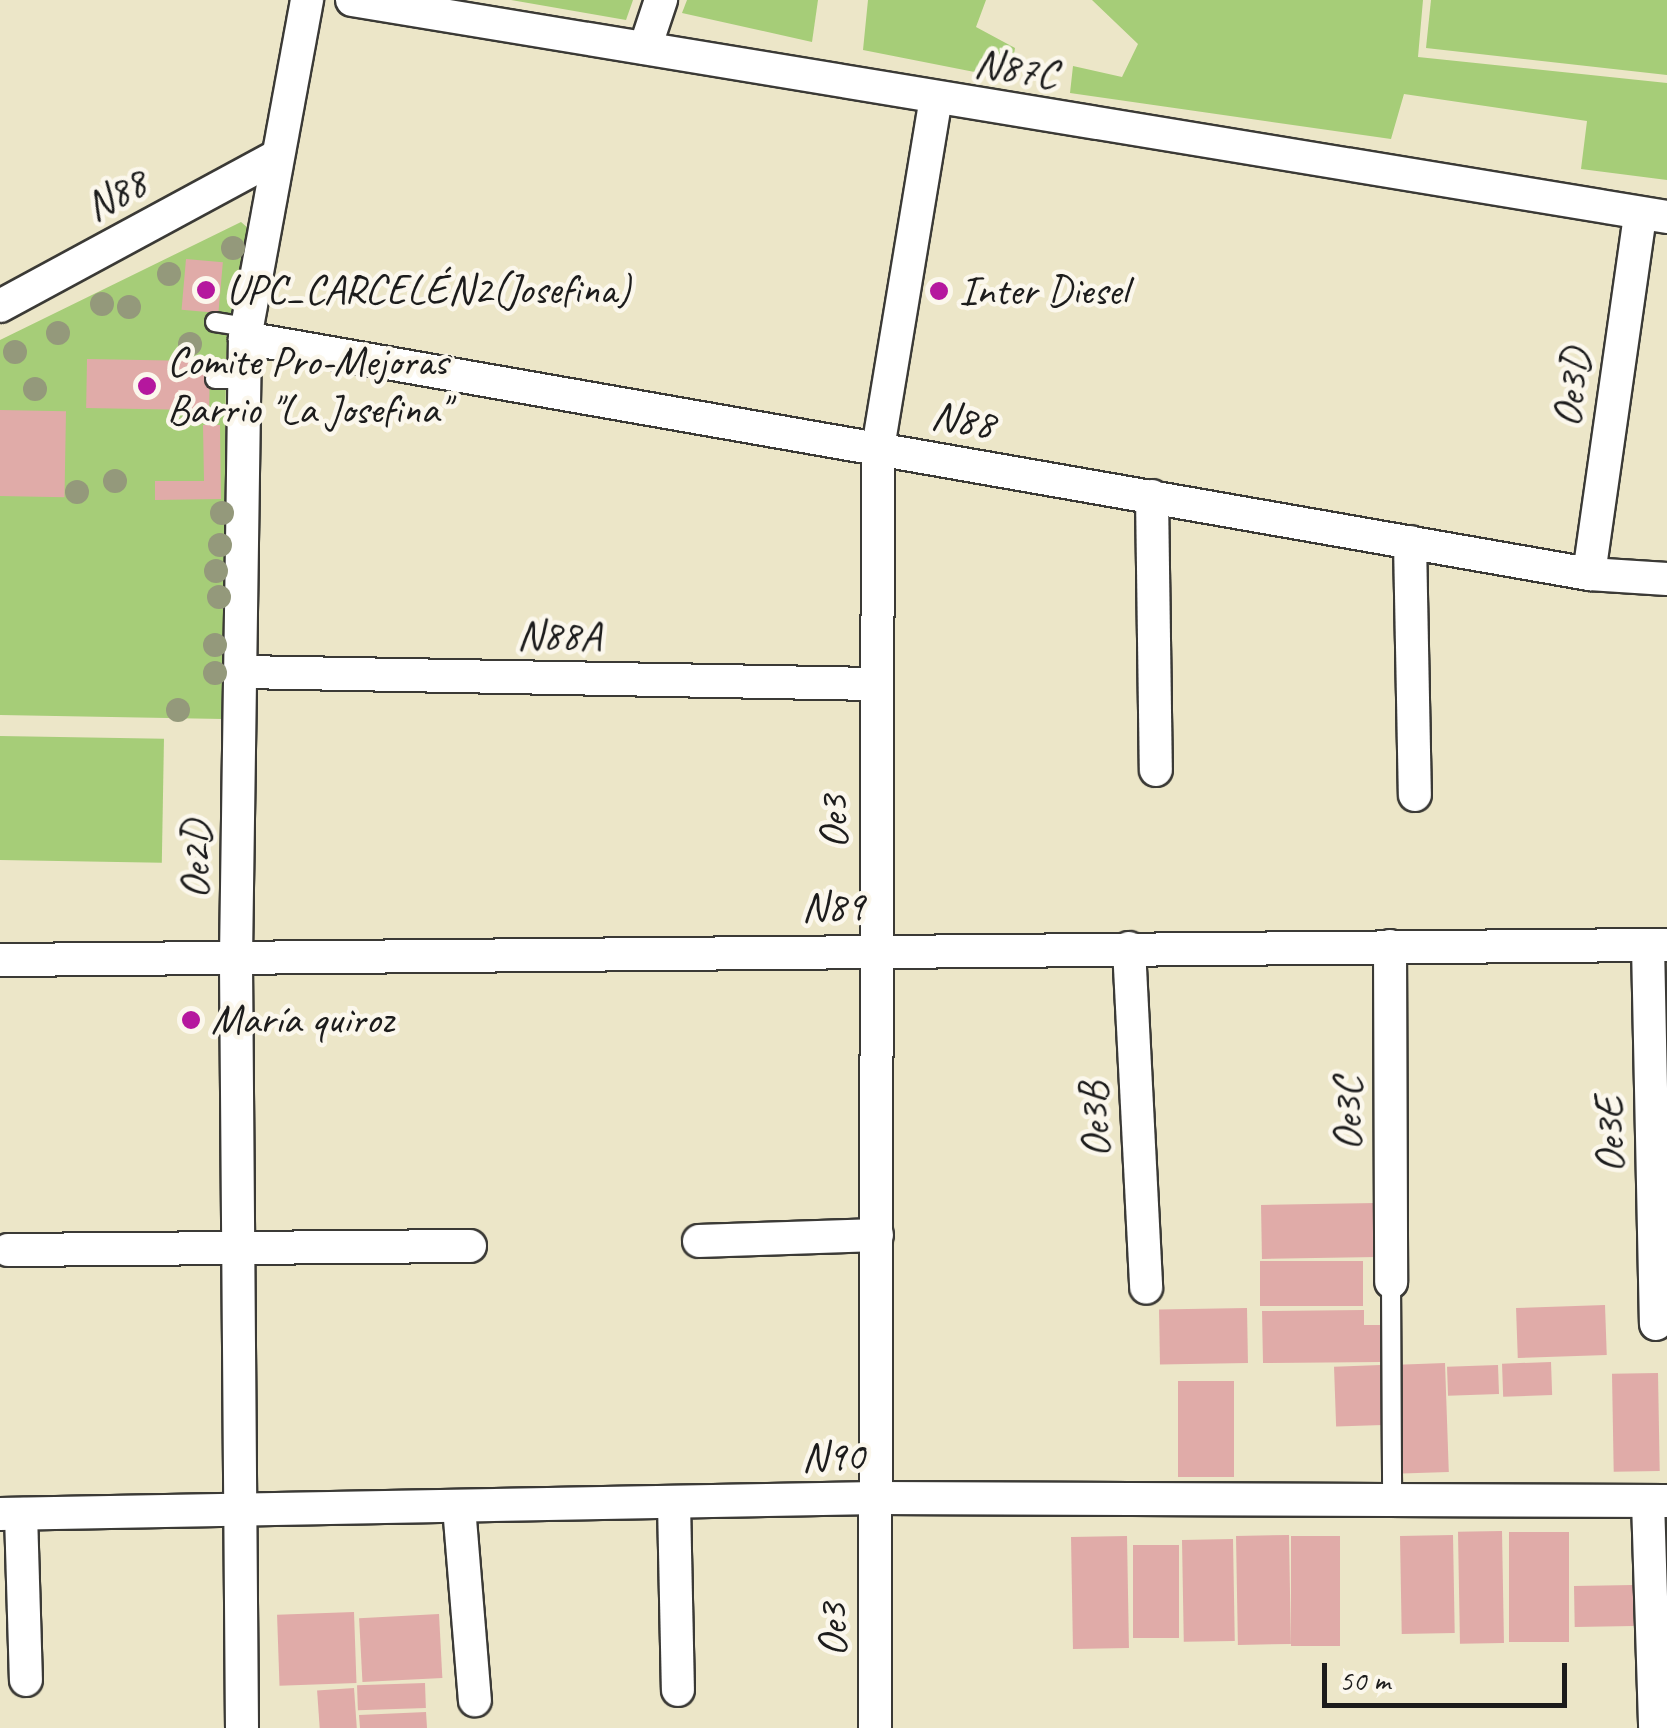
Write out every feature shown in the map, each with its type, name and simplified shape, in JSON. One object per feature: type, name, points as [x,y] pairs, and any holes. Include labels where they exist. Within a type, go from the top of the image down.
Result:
[{"type":"street","name":"Oe2D","points":[[242,1728],[236,957],[243,672],[230,379],[235,329],[307,0]]},
{"type":"street","name":"N87C","points":[[352,0],[1654,216]]},
{"type":"street","points":[[645,48],[661,0]]},
{"type":"street","name":"Oe3","points":[[875,1728],[879,949],[874,684],[878,448],[936,98]]},
{"type":"street","name":"N88","points":[[0,306],[272,158]]},
{"type":"street","name":"Oe3D","points":[[1589,574],[1654,216]]},
{"type":"street","name":"N88","points":[[235,329],[1589,574],[1667,580]]},
{"type":"street","points":[[1152,496],[1156,770]]},
{"type":"street","points":[[1410,542],[1415,795]]},
{"type":"street","name":"N88A","points":[[243,672],[874,684]]},
{"type":"street","name":"N89","points":[[0,960],[879,949],[1658,945]]},
{"type":"street","name":"Oe3E","points":[[1656,1324],[1658,945]]},
{"type":"street","name":"Oe3C","points":[[1390,946],[1391,1282]]},
{"type":"street","name":"Oe3B","points":[[1129,948],[1146,1288]]},
{"type":"street","points":[[699,1241],[877,1234]]},
{"type":"street","points":[[8,1250],[470,1246]]},
{"type":"street","name":"N90","points":[[10,1514],[877,1498],[1658,1501]]},
{"type":"street","points":[[1656,1728],[1658,1501]]},
{"type":"street","points":[[674,1503],[678,1690]]},
{"type":"street","points":[[459,1507],[475,1700]]},
{"type":"street","points":[[10,1514],[26,1680]]},
{"type":"lane","points":[[1391,1282],[1392,1500]]},
{"type":"green space","points":[[511,0],[633,0],[626,20]]},
{"type":"green space","points":[[687,0],[818,0],[812,42],[682,13]]},
{"type":"green space","points":[[868,0],[986,0],[976,27],[1015,48],[1010,79],[863,50]]},
{"type":"green space","points":[[1092,0],[1423,0],[1418,57],[1667,83],[1667,180],[1581,169],[1587,121],[1404,94],[1391,139],[1070,93],[1073,66],[1122,77],[1138,44]]},
{"type":"green space","points":[[1431,0],[1667,0],[1667,75],[1426,48]]},
{"type":"green space","points":[[241,222],[248,228],[226,358],[223,719],[0,715],[0,340]]},
{"type":"green space","points":[[0,736],[164,739],[162,863],[0,860]]},
{"type":"building","points":[[186,259],[223,262],[218,313],[182,310]]},
{"type":"building","points":[[87,359],[210,361],[209,410],[86,408]]},
{"type":"building","points":[[0,410],[66,411],[64,497],[0,496]]},
{"type":"building","points":[[203,425],[220,425],[221,499],[155,500],[155,481],[204,481]]},
{"type":"building","points":[[1376,1203],[1377,1257],[1262,1259],[1261,1205]]},
{"type":"building","points":[[1260,1261],[1363,1261],[1363,1306],[1260,1306]]},
{"type":"building","points":[[1605,1305],[1607,1355],[1518,1358],[1516,1308]]},
{"type":"building","points":[[1247,1308],[1248,1363],[1160,1365],[1159,1310]]},
{"type":"building","points":[[1364,1310],[1364,1325],[1380,1325],[1381,1362],[1263,1363],[1262,1311]]},
{"type":"building","points":[[1551,1362],[1552,1395],[1503,1397],[1502,1364]]},
{"type":"building","points":[[1445,1363],[1449,1472],[1402,1474],[1398,1365]]},
{"type":"building","points":[[1381,1365],[1383,1425],[1336,1427],[1334,1367]]},
{"type":"building","points":[[1498,1365],[1499,1394],[1448,1396],[1447,1367]]},
{"type":"building","points":[[1658,1373],[1660,1471],[1614,1472],[1612,1374]]},
{"type":"building","points":[[1178,1381],[1234,1381],[1234,1477],[1178,1477]]},
{"type":"building","points":[[1502,1531],[1504,1643],[1460,1644],[1458,1532]]},
{"type":"building","points":[[1509,1532],[1569,1532],[1569,1642],[1509,1642]]},
{"type":"building","points":[[1289,1535],[1291,1644],[1238,1645],[1236,1536]]},
{"type":"building","points":[[1453,1535],[1455,1633],[1402,1634],[1400,1536]]},
{"type":"building","points":[[1127,1536],[1129,1648],[1073,1649],[1071,1537]]},
{"type":"building","points":[[1291,1536],[1340,1536],[1340,1646],[1291,1646]]},
{"type":"building","points":[[1233,1539],[1235,1641],[1184,1642],[1182,1540]]},
{"type":"building","points":[[1133,1545],[1179,1545],[1179,1638],[1133,1638]]},
{"type":"building","points":[[1633,1585],[1634,1626],[1575,1627],[1574,1586]]},
{"type":"building","points":[[354,1612],[356,1683],[280,1686],[277,1615]]},
{"type":"building","points":[[439,1614],[442,1678],[362,1682],[359,1618]]},
{"type":"building","points":[[425,1683],[426,1708],[358,1710],[357,1685]]},
{"type":"building","points":[[354,1688],[357,1728],[320,1728],[317,1691]]},
{"type":"building","points":[[426,1712],[427,1728],[360,1728],[359,1715]]},
{"type":"place","name":"UPC_CARCELÉN2(Josefina)","points":[[206,290]]},
{"type":"place","name":"Inter Diesel","points":[[939,291]]},
{"type":"place","name":"Comite Pro-Mejoras Barrio \"La Josefina\"","points":[[147,386]]},
{"type":"place","name":"María quiroz","points":[[191,1020]]}]
